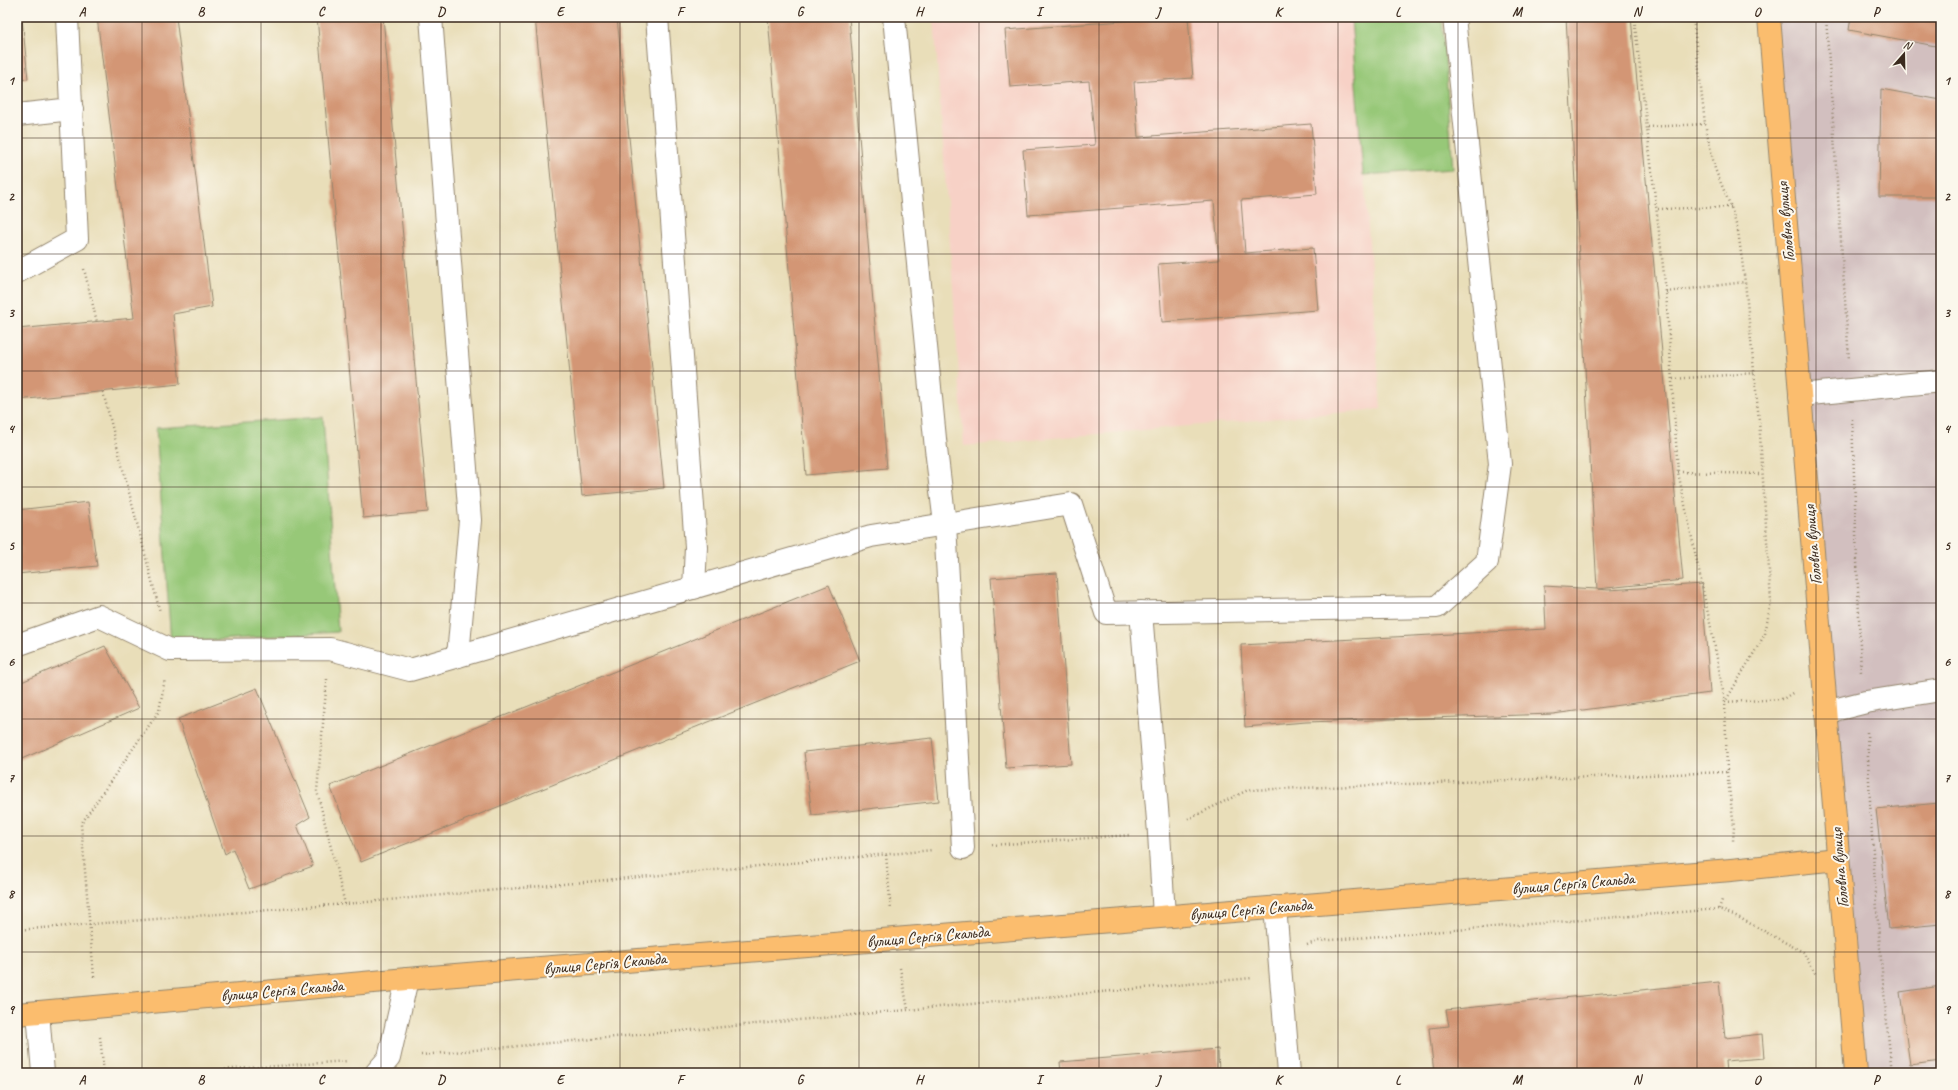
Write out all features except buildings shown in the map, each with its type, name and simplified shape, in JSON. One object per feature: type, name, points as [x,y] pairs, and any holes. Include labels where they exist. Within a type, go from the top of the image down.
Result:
[{"type":"main road","name":"Головна вулиця","points":[[1769,17],[1856,1073]]},
{"type":"main road","name":"вулиця Сергія Скальда","points":[[27,1013],[407,979],[1731,870],[1838,859]]},
{"type":"street","points":[[17,272],[78,239],[67,17]]},
{"type":"street","points":[[431,17],[470,520],[458,656]]},
{"type":"street","points":[[657,17],[696,547],[694,588]]},
{"type":"street","points":[[894,17],[935,441],[945,524],[963,848]]},
{"type":"street","points":[[17,645],[99,616],[170,650],[330,649],[410,670],[871,536],[1071,504],[1106,613],[1437,606],[1487,562],[1500,464],[1454,17]]},
{"type":"street","points":[[17,115],[72,109]]},
{"type":"street","points":[[1800,395],[1941,381]]},
{"type":"street","points":[[1141,612],[1159,833],[1164,916]]},
{"type":"street","points":[[1826,712],[1866,702],[1941,690]]},
{"type":"street","points":[[1275,907],[1289,1073]]},
{"type":"street","points":[[383,1066],[407,979]]},
{"type":"street","points":[[27,1013],[43,1073]]},
{"type":"path","points":[[1654,17],[1634,18],[1658,209],[1673,379],[1678,472],[1702,587]]},
{"type":"path","points":[[1694,17],[1705,124],[1715,169],[1731,207],[1738,231],[1759,420],[1771,601],[1766,634],[1724,702]]},
{"type":"path","points":[[1826,17],[1851,390],[1860,664],[1866,702],[1870,809],[1882,970],[1892,1073]]},
{"type":"path","points":[[1648,127],[1705,124]]},
{"type":"path","points":[[1658,209],[1731,207]]},
{"type":"path","points":[[78,239],[97,322]]},
{"type":"path","points":[[1666,292],[1744,282]]},
{"type":"path","points":[[1673,379],[1754,373]]},
{"type":"path","points":[[1678,472],[1762,474]]},
{"type":"path","points":[[330,649],[317,790],[345,904]]},
{"type":"path","points":[[177,1073],[383,1066],[1266,977],[1281,968],[1301,948],[1318,941],[1719,909],[1736,916],[1803,952],[1817,977]]},
{"type":"shaded area","points":[[934,17],[1353,17],[1381,409],[964,446]]},
{"type":"shaded area","points":[[1776,17],[1941,17],[1941,1073],[1862,1073]]},
{"type":"green space","points":[[1387,17],[1442,17],[1453,169],[1363,175],[1351,19]]},
{"type":"green space","points":[[323,417],[338,632],[171,643],[156,428]]}]
